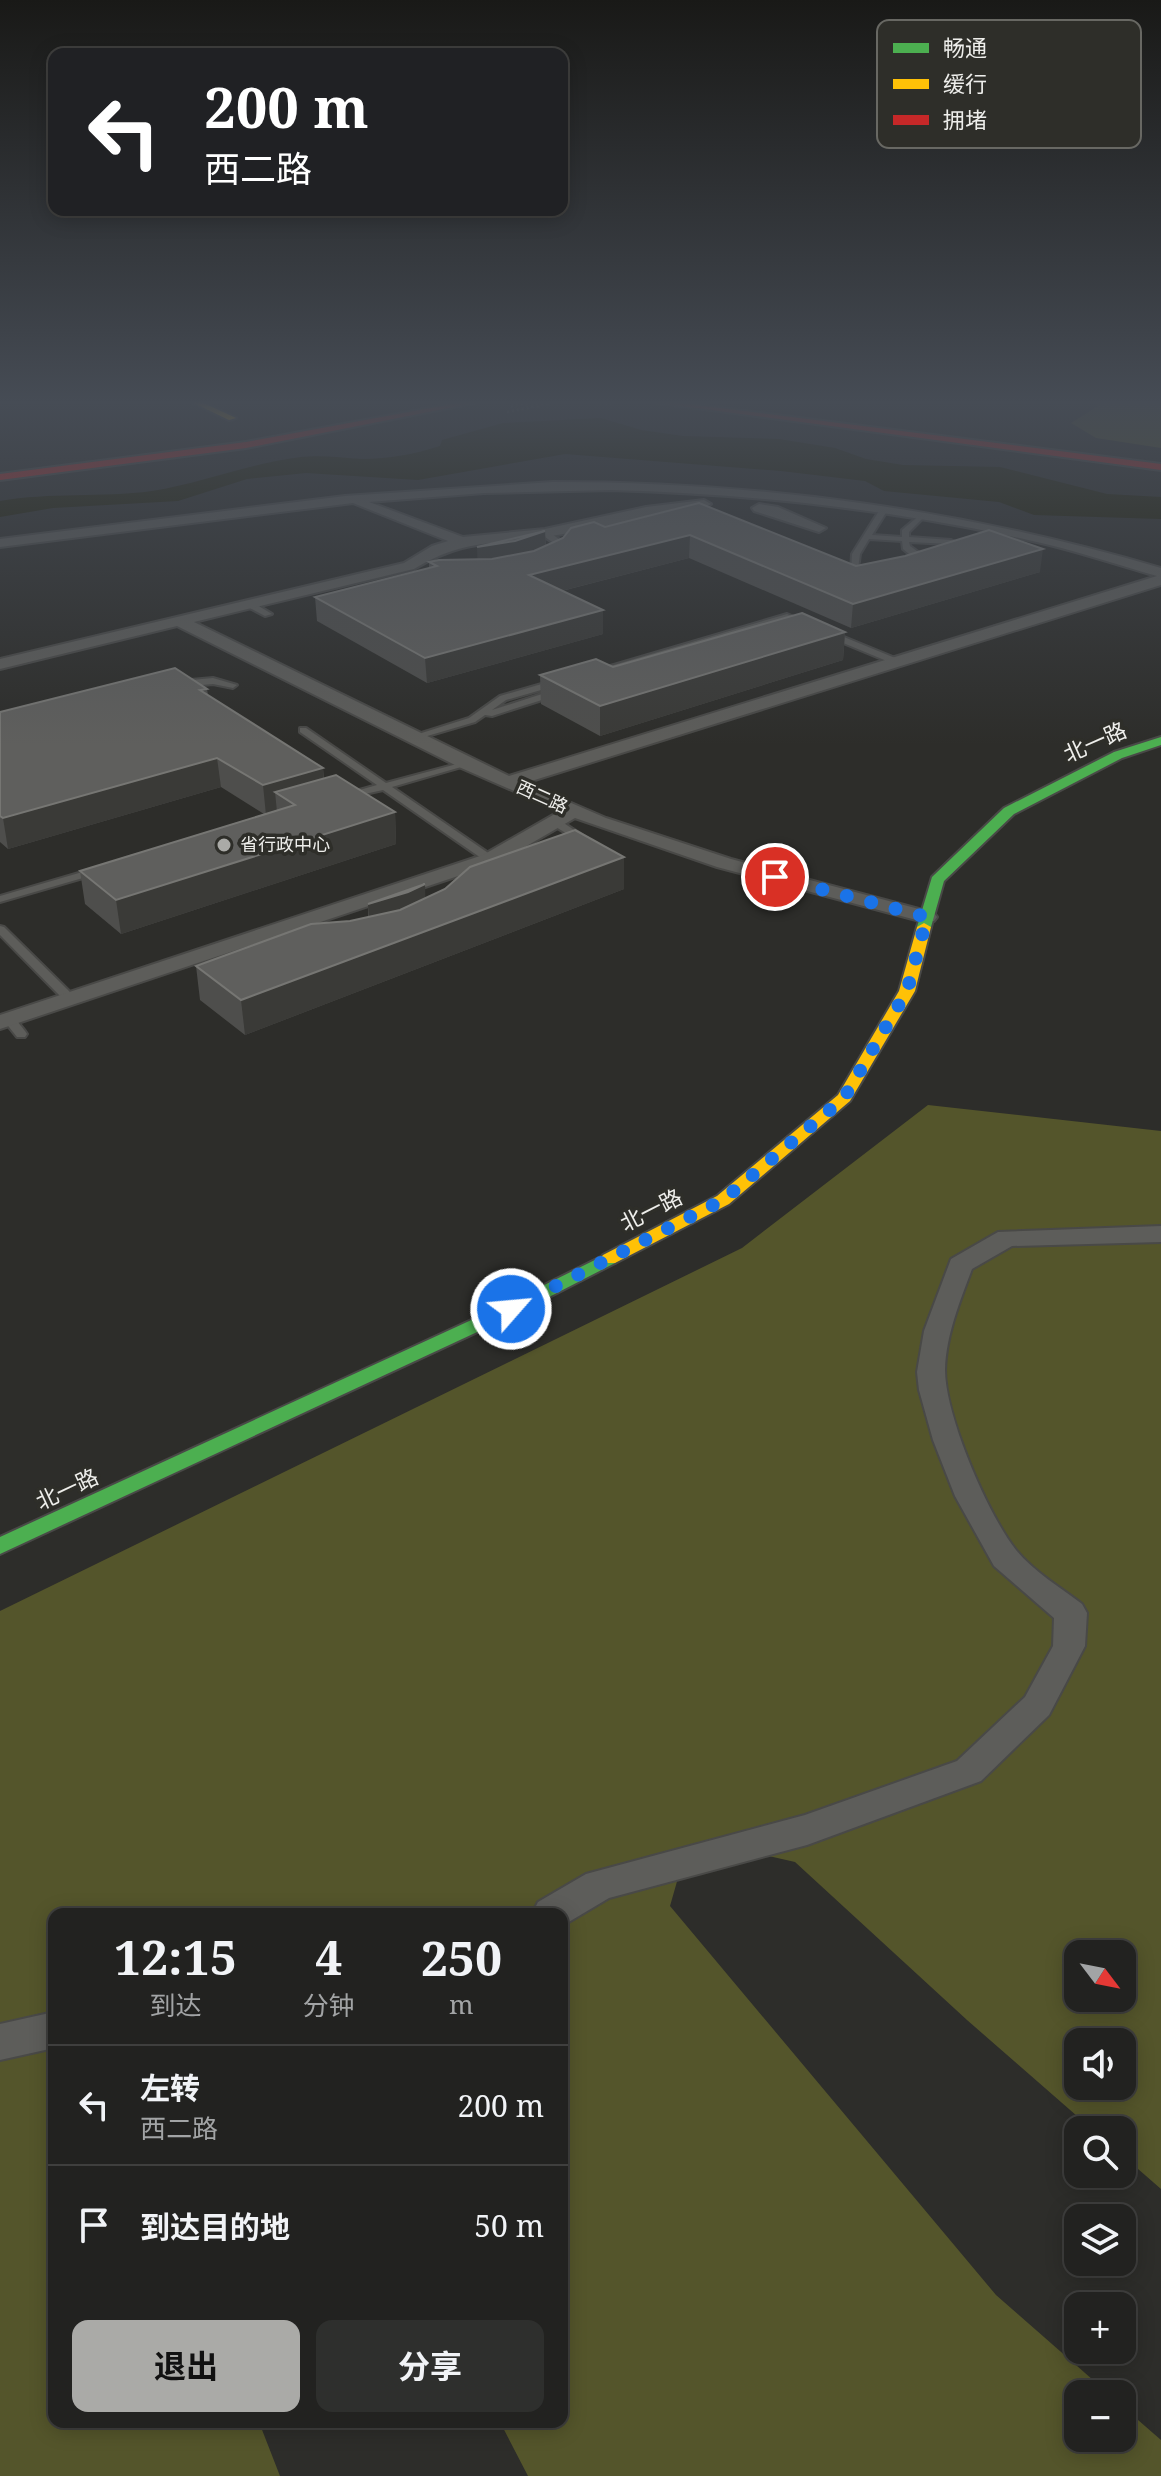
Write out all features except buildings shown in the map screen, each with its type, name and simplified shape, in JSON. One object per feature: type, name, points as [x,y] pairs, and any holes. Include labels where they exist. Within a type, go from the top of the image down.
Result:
[{"type":"main road","name":"北一路","points":[[0,1546],[511,1309],[723,1200],[844,1098],[907,991],[937,880],[1009,811],[1118,755],[1161,741]]},
{"type":"street","points":[[0,543],[233,515]]},
{"type":"street","points":[[391,515],[462,541]]},
{"type":"street","points":[[0,664],[249,604],[414,571],[437,549],[462,541],[545,533],[630,515]]},
{"type":"street","points":[[785,515],[819,528]]},
{"type":"street","points":[[905,515],[1028,535],[1161,573]]},
{"type":"street","points":[[508,782],[1161,580]]},
{"type":"street","name":"西二路","points":[[179,621],[465,763],[574,811],[724,863],[927,917]]},
{"type":"street","points":[[10,1025],[70,999],[490,859],[574,811]]},
{"type":"street","points":[[561,1908],[599,1885],[807,1830],[969,1771],[1037,1706],[1069,1646],[1071,1613],[1006,1559],[983,1523],[939,1417],[931,1373],[938,1327],[960,1265],[1007,1238],[1161,1234]]},
{"type":"street","points":[[0,2042],[48,2031]]},
{"type":"lane","points":[[875,576],[854,570],[856,554],[881,515]]},
{"type":"lane","points":[[920,517],[905,532],[906,547],[925,563],[920,567]]},
{"type":"lane","points":[[545,533],[565,548],[557,558],[546,562]]},
{"type":"lane","points":[[867,537],[951,542]]},
{"type":"lane","points":[[249,604],[268,614]]},
{"type":"lane","points":[[414,737],[472,720],[576,681],[787,616],[897,662]]},
{"type":"lane","points":[[792,632],[810,626]]},
{"type":"lane","points":[[589,681],[610,680]]},
{"type":"lane","points":[[163,688],[188,682],[213,681],[233,685]]},
{"type":"lane","points":[[472,720],[503,698],[563,681]]},
{"type":"lane","points":[[303,730],[490,859],[475,883]]},
{"type":"lane","points":[[339,799],[465,763]]},
{"type":"lane","points":[[555,822],[597,848]]},
{"type":"lane","points":[[0,899],[101,869]]},
{"type":"lane","points":[[0,929],[70,999]]},
{"type":"lane","points":[[200,956],[245,954]]},
{"type":"shaded area","points":[[1034,515],[1161,515],[1161,519]]},
{"type":"shaded area","points":[[928,1105],[1161,1131],[1161,2189],[1136,2167],[1136,2116],[1077,2116],[795,1862],[734,1848],[682,1864],[670,1906],[996,2295],[1064,2355],[1064,2364],[1075,2364],[1093,2380],[1064,2380],[1064,2452],[1136,2452],[1136,2418],[1161,2440],[1161,2476],[528,2476],[503,2428],[568,2428],[568,1908],[48,1908],[48,2428],[261,2428],[280,2476],[0,2476],[0,1611],[742,1248]]},
{"type":"traffic: fast","points":[[924,927],[937,880],[1009,811],[1118,755],[1161,741]]},
{"type":"traffic: fast","points":[[0,1546],[511,1309],[609,1259]]},
{"type":"traffic: slow","points":[[609,1259],[723,1200],[844,1098],[907,991],[924,927]]},
{"type":"place","name":"省行政中心","points":[[224,845]]},
{"type":"route","points":[[511,1309],[723,1200],[844,1098],[907,991],[927,917],[775,877]]}]
